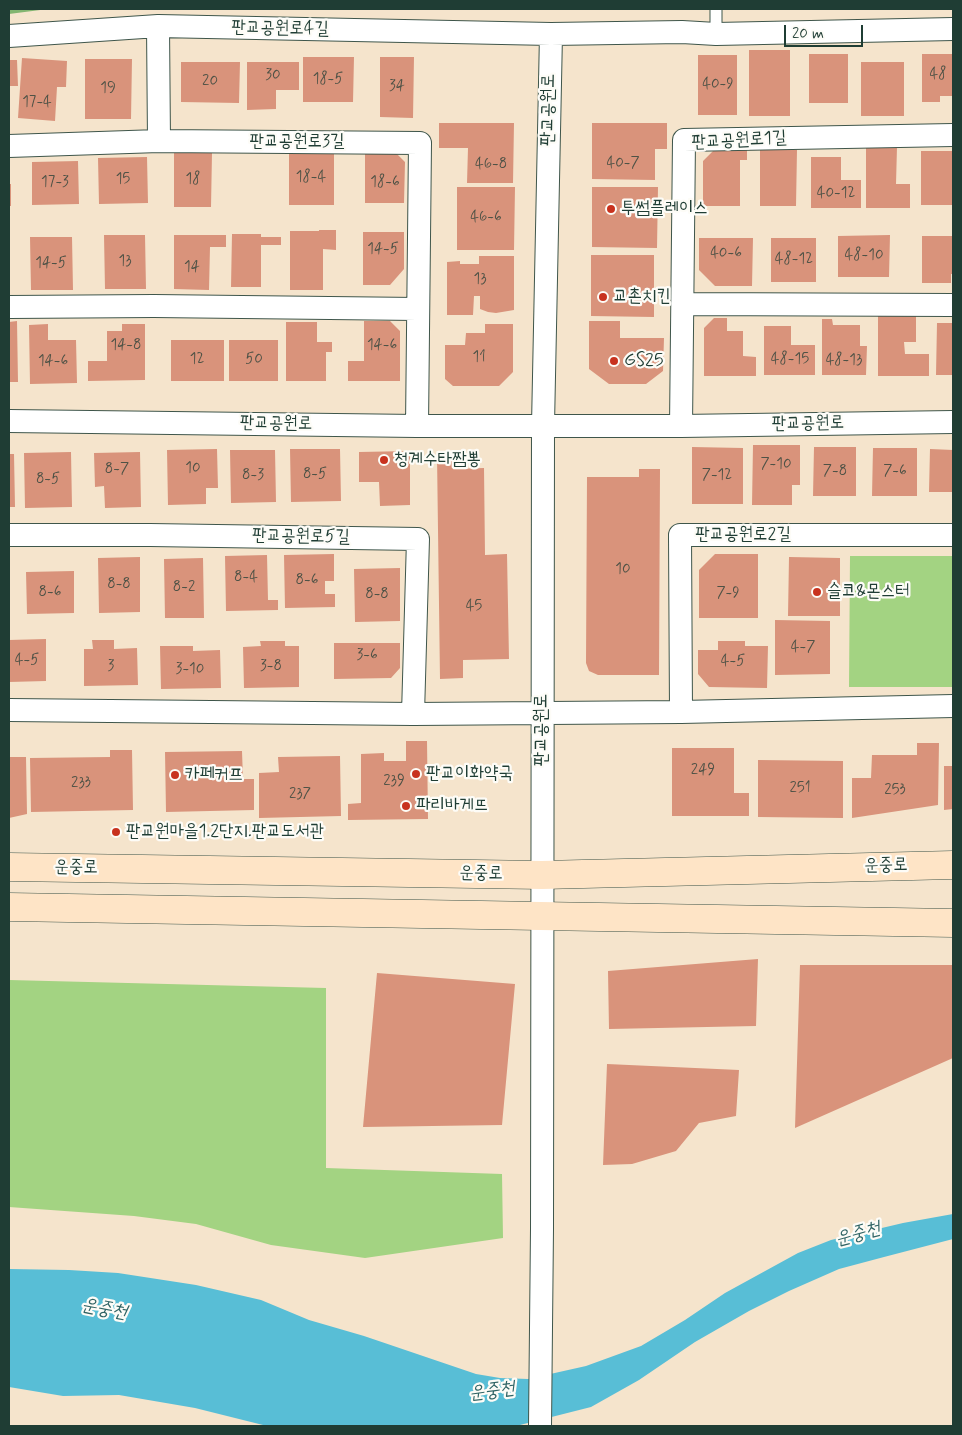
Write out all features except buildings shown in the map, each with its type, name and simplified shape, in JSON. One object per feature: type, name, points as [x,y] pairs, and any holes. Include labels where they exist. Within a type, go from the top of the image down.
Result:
[{"type":"main road","name":"운중로","points":[[9,867],[542,875],[953,865]]},
{"type":"main road","points":[[9,906],[953,923]]},
{"type":"street","points":[[158,26],[159,141]]},
{"type":"street","name":"판교공원로4길","points":[[9,36],[158,26],[551,34]]},
{"type":"street","points":[[551,34],[673,32],[716,34],[953,28]]},
{"type":"street","name":"판교공원로","points":[[540,1426],[543,426],[551,34]]},
{"type":"street","name":"판교공원로1길","points":[[681,426],[684,140],[953,135]]},
{"type":"street","name":"판교공원로3길","points":[[9,146],[159,141],[420,143],[417,426]]},
{"type":"street","points":[[683,304],[953,305]]},
{"type":"street","points":[[9,308],[154,306],[418,309]]},
{"type":"street","name":"판교공원로","points":[[9,421],[417,426],[681,426],[953,422]]},
{"type":"street","name":"판교공원로5길","points":[[9,535],[418,539],[413,714]]},
{"type":"street","name":"판교공원로2길","points":[[681,712],[680,535],[953,535]]},
{"type":"street","points":[[9,710],[413,714],[681,712],[953,706]]},
{"type":"lane","points":[[716,9],[716,34]]},
{"type":"green space","points":[[9,9],[48,9],[9,14]]},
{"type":"green space","points":[[850,556],[953,556],[953,687],[849,687]]},
{"type":"green space","points":[[9,980],[326,988],[326,1168],[502,1174],[503,1238],[365,1258],[271,1245],[196,1224],[134,1216],[9,1207]]},
{"type":"water","name":"운중천","points":[[953,1214],[953,1239],[839,1269],[749,1311],[695,1342],[639,1380],[591,1407],[516,1426],[267,1426],[195,1408],[119,1395],[63,1396],[9,1387],[9,1269],[118,1273],[196,1285],[261,1300],[309,1320],[364,1336],[476,1374],[500,1378],[528,1379],[586,1366],[641,1346],[725,1293],[798,1253],[831,1240],[903,1223]]},
{"type":"place","name":"투썸플레이스","points":[[611,209]]},
{"type":"place","name":"교촌치킨","points":[[603,297]]},
{"type":"place","name":"GS25","points":[[614,361]]},
{"type":"place","name":"청계수타짬뽕","points":[[384,460]]},
{"type":"place","name":"슬코&몬스터","points":[[817,592]]},
{"type":"place","name":"판교이화약국","points":[[416,774]]},
{"type":"place","name":"카페커프","points":[[175,775]]},
{"type":"place","name":"파리바게뜨","points":[[406,806]]},
{"type":"place","name":"판교원마을1.2단지.판교도서관","points":[[116,832]]}]
